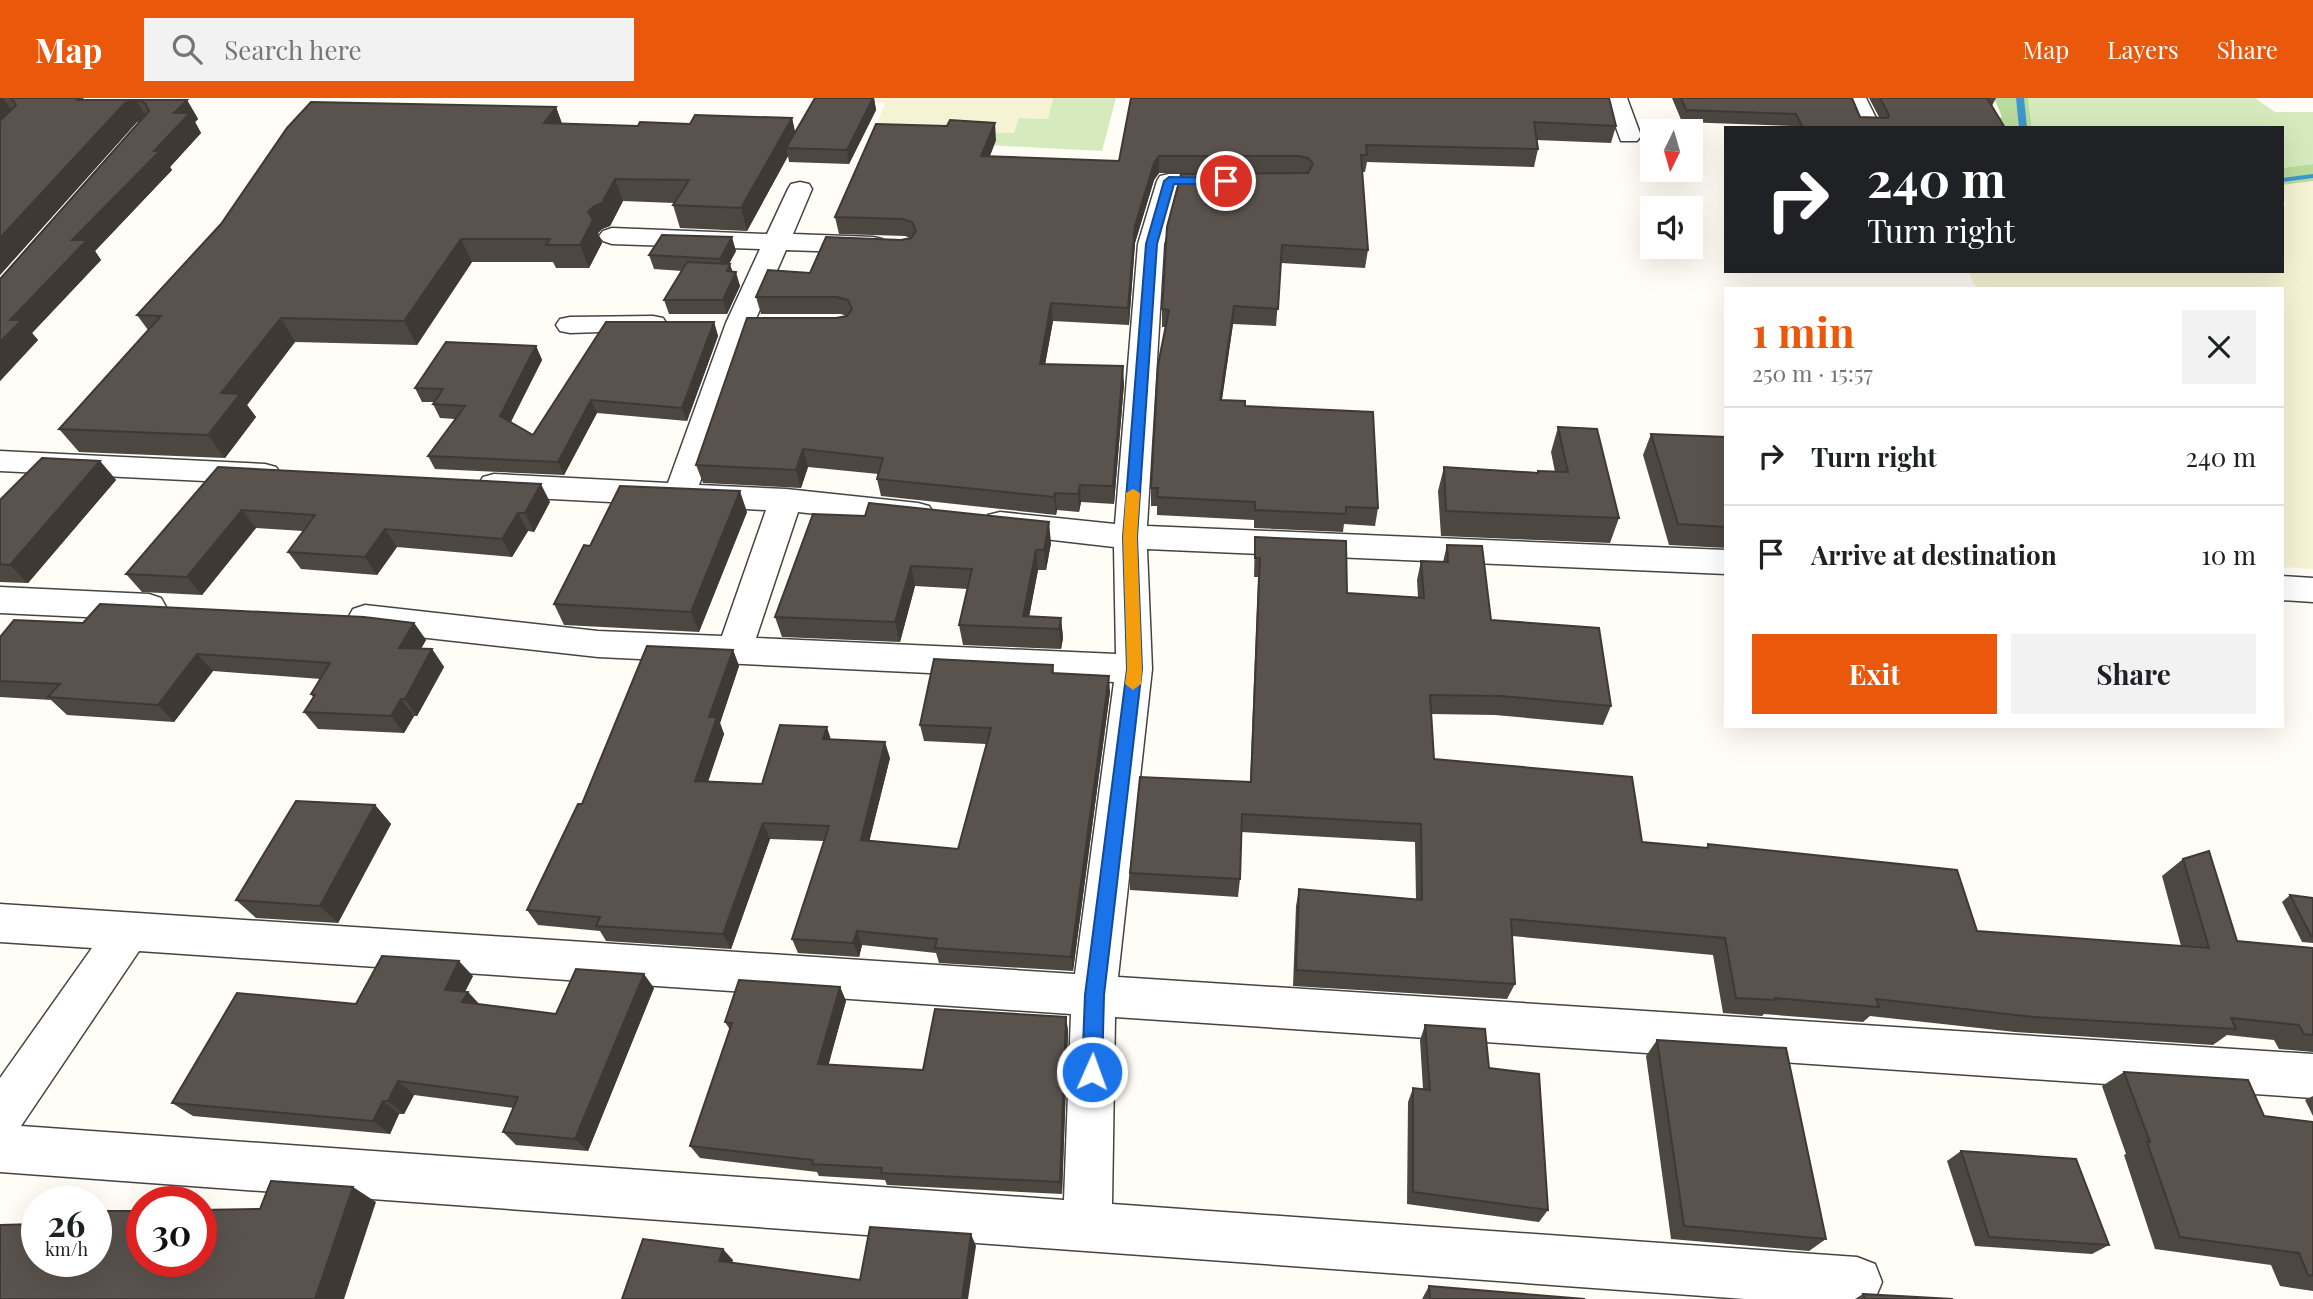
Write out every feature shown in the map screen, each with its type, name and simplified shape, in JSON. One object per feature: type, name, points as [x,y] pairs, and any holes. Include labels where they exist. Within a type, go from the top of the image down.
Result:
[{"type":"street","points":[[1616,98],[1629,136]]},
{"type":"street","points":[[1855,98],[1868,126]]},
{"type":"street","points":[[1087,1226],[1094,995],[1135,669],[1130,537],[1151,244],[1169,181],[1250,182]]},
{"type":"street","points":[[680,494],[739,323],[800,189]]},
{"type":"street","points":[[612,236],[893,246]]},
{"type":"street","points":[[570,325],[675,324]]},
{"type":"street","points":[[0,486],[11,462],[296,476]]},
{"type":"street","points":[[460,484],[786,500],[1130,537],[1724,562]]},
{"type":"street","points":[[735,649],[786,500]]},
{"type":"street","points":[[2284,589],[2313,590]]},
{"type":"street","points":[[0,600],[182,609]]},
{"type":"street","points":[[335,617],[377,619],[598,644],[1135,669]]},
{"type":"street","points":[[0,923],[2313,1076]]},
{"type":"street","points":[[0,1117],[128,932]]},
{"type":"street","points":[[0,1148],[1857,1282]]},
{"type":"shaded area","points":[[1053,98],[1048,119],[1019,118],[1015,133],[875,128],[885,103],[807,100]]},
{"type":"shaded area","points":[[2313,181],[2313,569],[2284,567],[2284,287],[1976,287],[1969,273],[2284,273],[2284,206],[2287,206],[2284,201],[2284,185]]},
{"type":"green space","points":[[1053,98],[1116,98],[1102,151],[870,139],[875,128],[1014,133],[1019,118],[1048,119]]},
{"type":"green space","points":[[1994,98],[2028,98],[2032,126],[1970,126],[1964,116],[2002,117]]},
{"type":"green space","points":[[2028,98],[2255,98],[2275,112],[2313,112],[2313,164],[2284,168],[2284,126],[2032,126]]},
{"type":"green space","points":[[2313,164],[2313,181],[2284,185],[2284,168]]},
{"type":"building","points":[[11,98],[136,100],[125,103],[0,238],[0,121],[16,105]]},
{"type":"building","points":[[815,98],[873,98],[847,150],[786,148]]},
{"type":"building","points":[[1131,98],[1609,98],[1616,126],[1534,122],[1538,149],[1366,145],[1367,155],[1361,155],[1368,250],[1282,245],[1278,309],[1234,306],[1220,400],[1245,401],[1245,406],[1373,412],[1378,508],[1346,507],[1346,514],[1255,510],[1255,502],[1157,497],[1158,488],[1151,488],[1158,365],[1169,310],[1162,309],[1167,227],[1181,174],[1308,173],[1313,164],[1308,158],[1299,156],[1159,156],[1154,163],[1135,226],[1128,308],[1051,303],[1040,364],[1123,366],[1113,486],[1080,485],[1078,494],[1055,493],[1054,497],[877,479],[883,458],[803,449],[796,470],[696,465],[747,318],[836,318],[847,316],[852,309],[848,300],[837,297],[756,297],[768,270],[810,273],[826,237],[901,240],[911,238],[916,231],[912,222],[902,219],[835,217],[876,124],[947,126],[950,120],[995,123],[981,156],[1119,161]]},
{"type":"building","points":[[1681,98],[1852,98],[1860,117],[1888,118],[1880,98],[1987,98],[2004,126],[1802,126],[1796,114],[1686,110]]},
{"type":"building","points":[[136,100],[187,100],[174,113],[190,113],[154,151],[160,151],[72,240],[87,240],[10,320],[22,320],[0,342],[0,279],[149,111],[145,103]]},
{"type":"building","points":[[311,102],[556,107],[544,123],[638,126],[640,122],[690,124],[695,115],[792,118],[741,208],[673,205],[689,180],[615,179],[602,203],[588,212],[593,220],[580,245],[546,245],[550,239],[461,239],[404,321],[281,318],[221,393],[240,394],[208,435],[59,429],[161,316],[137,315],[221,224],[287,128]]},
{"type":"building","points":[[662,235],[732,237],[720,259],[649,255]]},
{"type":"building","points":[[687,262],[730,264],[727,271],[736,272],[723,300],[664,300]]},
{"type":"building","points":[[606,322],[714,322],[682,408],[591,400],[558,462],[428,456],[465,406],[433,404],[443,389],[415,388],[446,342],[536,346],[500,416],[533,435]]},
{"type":"building","points":[[1558,427],[1597,429],[1619,518],[1446,511],[1444,467],[1538,473],[1568,472]]},
{"type":"building","points":[[1651,434],[1724,437],[1724,527],[1678,524]]},
{"type":"building","points":[[42,458],[100,461],[10,565],[0,564],[0,500]]},
{"type":"building","points":[[218,467],[541,484],[525,513],[518,513],[502,539],[385,529],[365,557],[288,552],[315,515],[242,510],[187,577],[126,574]]},
{"type":"building","points":[[620,486],[740,491],[691,612],[554,604],[584,545],[590,546]]},
{"type":"building","points":[[869,503],[1049,522],[1044,550],[1036,550],[1023,616],[1061,618],[1059,629],[959,625],[972,569],[911,566],[895,622],[775,617],[813,514],[865,516]]},
{"type":"building","points":[[1255,537],[1346,541],[1347,593],[1424,598],[1421,561],[1448,562],[1447,545],[1482,546],[1491,620],[1599,628],[1611,706],[1501,696],[1430,695],[1434,759],[1632,777],[1642,842],[1708,848],[1708,844],[1957,870],[1977,931],[2209,948],[2183,859],[2209,851],[2237,941],[2313,948],[2313,1035],[2304,1034],[2299,1025],[2231,1018],[2236,1029],[2034,1017],[1876,999],[1879,1007],[1775,998],[1776,1000],[1736,998],[1725,938],[1511,919],[1515,984],[1296,970],[1299,889],[1422,900],[1421,824],[1242,814],[1240,879],[1130,873],[1140,777],[1251,782],[1260,558],[1255,558]]},
{"type":"building","points":[[100,604],[364,617],[414,623],[399,648],[432,649],[405,699],[401,699],[391,716],[304,712],[315,695],[311,694],[330,663],[197,654],[158,705],[48,697],[60,684],[0,681],[0,637],[14,620],[83,623]]},
{"type":"building","points":[[647,646],[733,650],[709,717],[717,717],[695,781],[762,784],[780,725],[827,727],[823,739],[885,742],[861,840],[958,849],[991,728],[920,725],[934,659],[1053,665],[1052,673],[1109,676],[1071,957],[935,948],[937,939],[857,931],[853,943],[792,939],[829,826],[763,823],[723,934],[596,926],[600,917],[527,910],[578,804],[582,804]]},
{"type":"building","points":[[296,801],[375,805],[320,906],[236,900]]},
{"type":"building","points":[[2290,895],[2313,898],[2313,937],[2311,936]]},
{"type":"building","points":[[382,956],[459,961],[445,990],[468,992],[462,1002],[556,1014],[576,969],[644,974],[575,1139],[503,1132],[518,1097],[398,1081],[388,1101],[383,1101],[373,1121],[172,1103],[237,993],[356,1004]]},
{"type":"building","points":[[739,980],[840,987],[818,1064],[923,1070],[935,1009],[1066,1017],[1060,1182],[881,1173],[882,1168],[812,1164],[813,1160],[690,1146],[732,1023],[725,1022]]},
{"type":"building","points":[[1425,1025],[1485,1029],[1489,1068],[1539,1074],[1548,1210],[1413,1192],[1413,1088],[1430,1090]]},
{"type":"building","points":[[1657,1040],[1786,1048],[1826,1239],[1684,1226]]},
{"type":"building","points":[[2124,1072],[2248,1080],[2264,1116],[2313,1122],[2313,1276],[2308,1275],[2299,1253],[2180,1237],[2147,1142],[2150,1142]]},
{"type":"building","points":[[1961,1151],[2076,1159],[2109,1245],[1989,1237]]},
{"type":"building","points":[[271,1181],[353,1187],[315,1299],[0,1299],[0,1225],[21,1224],[21,1277],[112,1277],[112,1211],[126,1211],[126,1277],[217,1277],[217,1210],[260,1209]]},
{"type":"building","points":[[870,1227],[971,1234],[962,1299],[622,1299],[643,1239],[723,1249],[719,1261],[860,1280]]},
{"type":"building","points":[[1429,1286],[1585,1299],[1430,1299]]},
{"type":"building","points":[[1863,1294],[1953,1299],[1865,1299]]},
{"type":"waterway","points":[[2020,98],[2023,126]]},
{"type":"waterway","points":[[2284,180],[2313,176]]},
{"type":"slow traffic","points":[[1133,493],[1130,537],[1135,669],[1133,684]]},
{"type":"route","points":[[1092,1072],[1094,995],[1135,669],[1130,537],[1151,244],[1169,181],[1226,181]]}]
